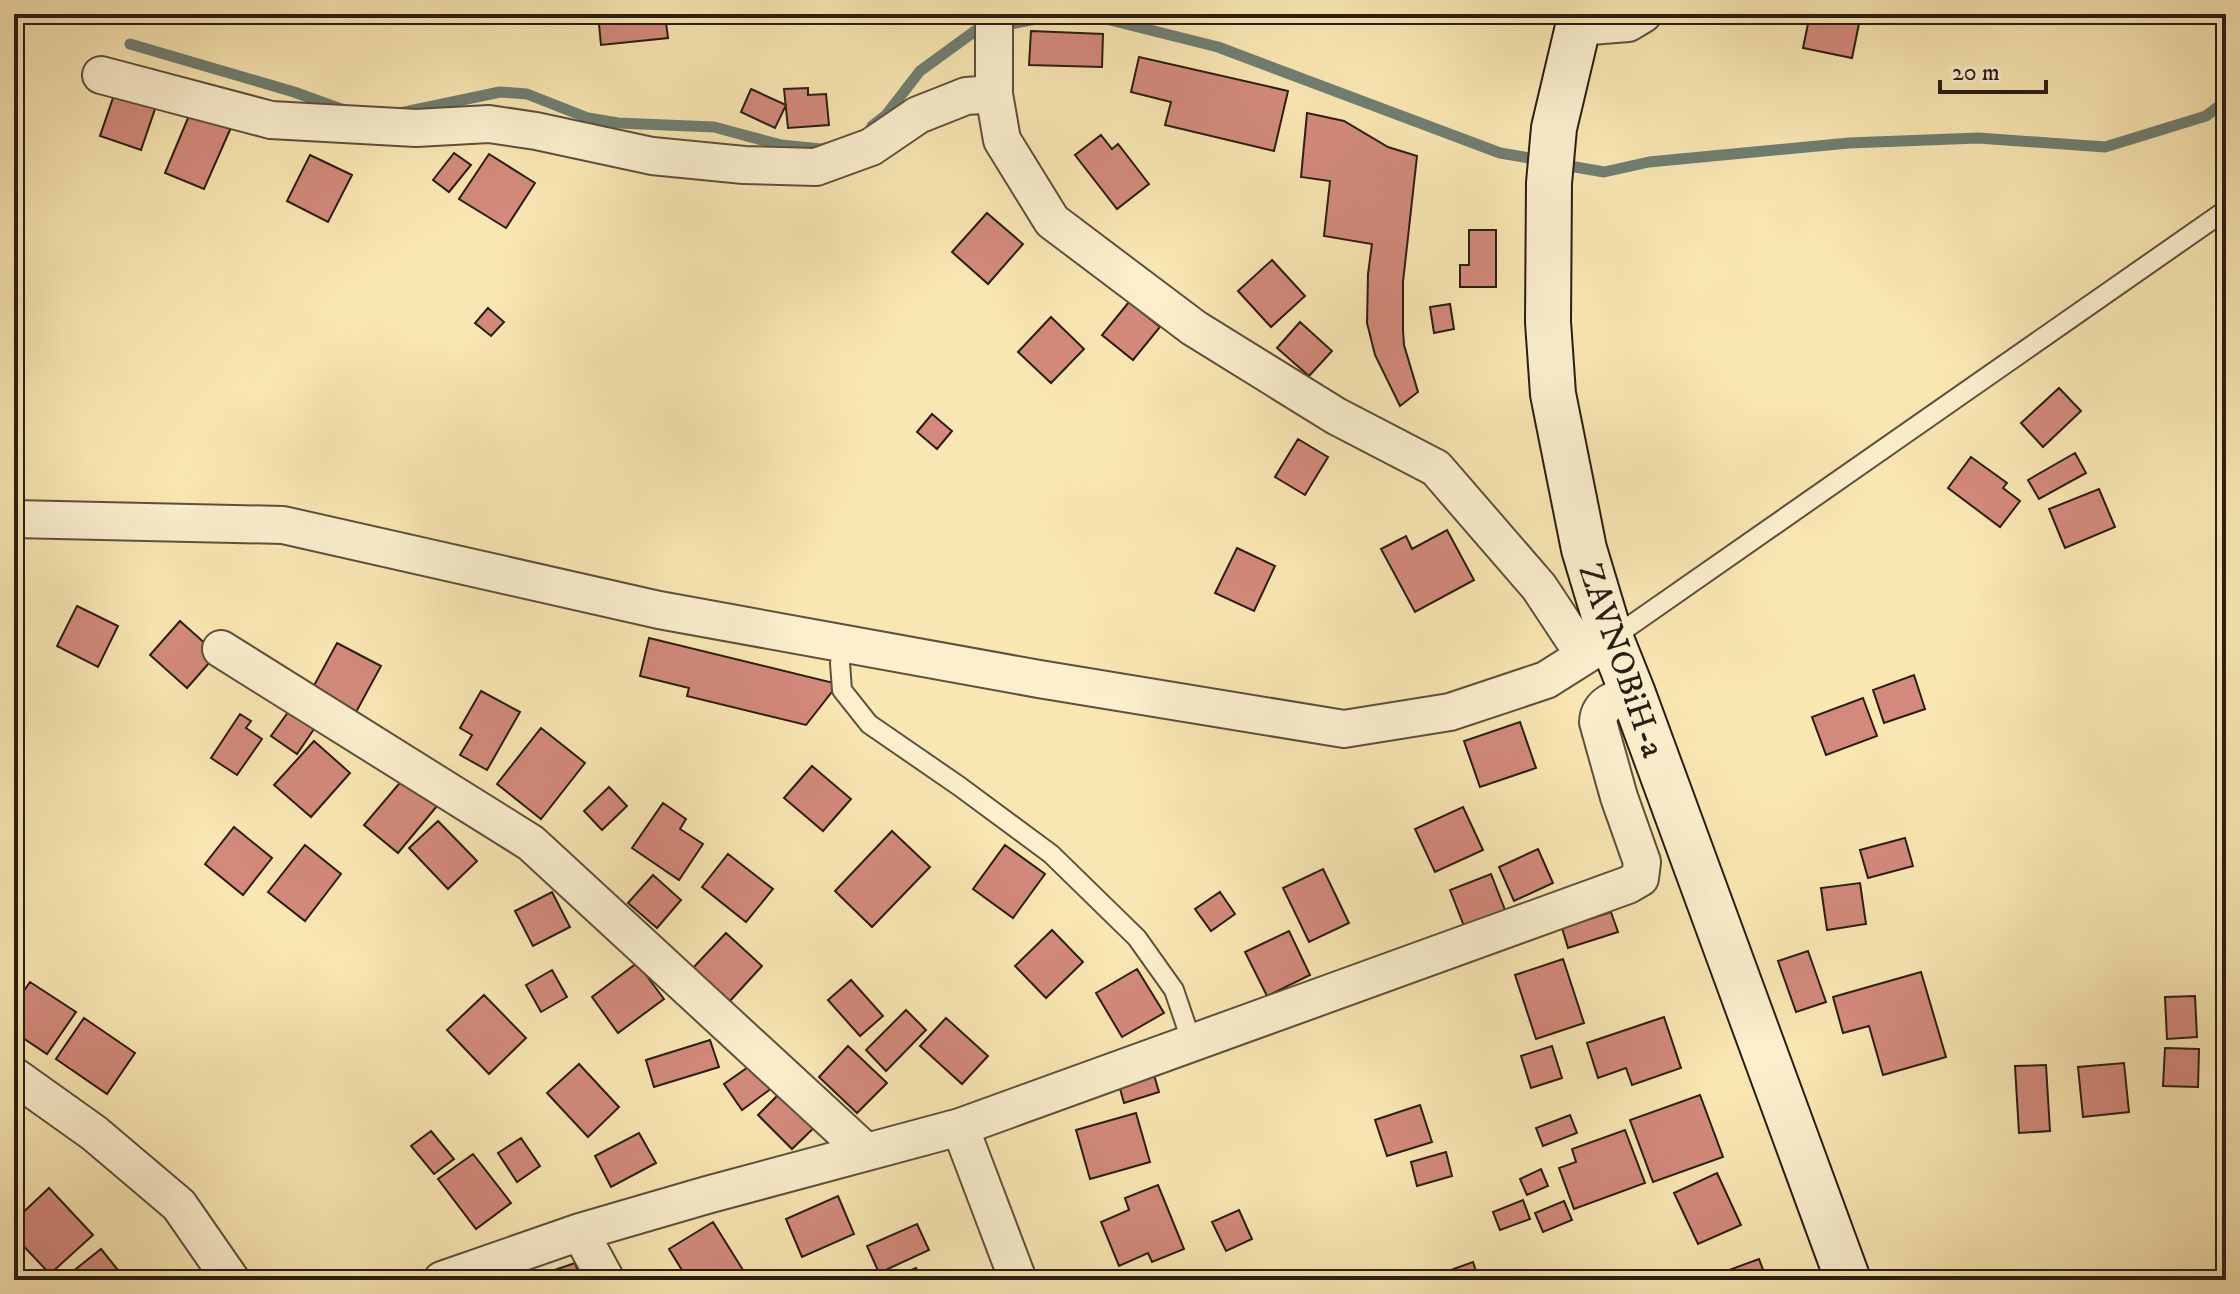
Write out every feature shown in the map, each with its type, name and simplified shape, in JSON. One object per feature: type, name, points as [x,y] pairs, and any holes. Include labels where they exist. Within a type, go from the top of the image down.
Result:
[{"type":"main road","name":"ZAVNOBiH-a","points":[[1579,21],[1554,128],[1549,183],[1548,322],[1553,394],[1584,549],[1598,647],[1633,694],[1848,1280]]},
{"type":"street","points":[[14,519],[283,525],[659,610],[1039,679],[1344,729],[1450,712],[1546,680],[1598,647],[1539,587],[1436,468],[1336,416],[1194,328],[1052,221],[1002,140],[994,94],[994,14]]},
{"type":"street","points":[[1579,21],[1628,23],[1643,14]]},
{"type":"street","points":[[101,75],[271,120],[416,128],[489,124],[652,156],[744,165],[816,167],[871,147],[918,115],[966,96],[994,94]]},
{"type":"street","points":[[221,649],[531,843],[866,1152]]},
{"type":"street","points":[[442,1280],[580,1232],[960,1127],[1628,885],[1640,878],[1642,862],[1619,797],[1598,722],[1604,706],[1619,697],[1633,694]]},
{"type":"street","points":[[14,1076],[94,1133],[179,1205],[231,1280]]},
{"type":"street","points":[[960,1127],[1018,1280]]},
{"type":"street","points":[[580,1232],[606,1280]]},
{"type":"lane","points":[[1598,647],[2226,210]]},
{"type":"lane","points":[[846,644],[840,663],[842,690],[869,724],[1051,854],[1137,938],[1174,990],[1192,1043]]},
{"type":"building","points":[[598,14],[665,14],[668,38],[601,45]]},
{"type":"building","points":[[1810,14],[1861,14],[1852,58],[1803,48]]},
{"type":"building","points":[[1974,14],[2010,14],[2008,23],[1973,17]]},
{"type":"building","points":[[1031,31],[1103,34],[1102,67],[1029,65]]},
{"type":"building","points":[[1139,57],[1288,91],[1274,151],[1165,125],[1171,102],[1131,92]]},
{"type":"building","points":[[808,88],[808,95],[826,94],[829,125],[788,128],[784,89]]},
{"type":"building","points":[[751,89],[786,105],[775,128],[741,112]]},
{"type":"building","points":[[115,92],[156,106],[141,150],[100,136]]},
{"type":"building","points":[[193,106],[233,123],[204,189],[165,173]]},
{"type":"building","points":[[1307,113],[1344,121],[1388,147],[1417,156],[1403,282],[1403,330],[1404,345],[1418,392],[1400,406],[1375,355],[1367,323],[1372,244],[1324,236],[1330,181],[1301,177]]},
{"type":"building","points":[[1101,135],[1112,149],[1118,144],[1149,184],[1117,209],[1075,155]]},
{"type":"building","points":[[454,153],[471,165],[449,192],[433,180]]},
{"type":"building","points":[[489,154],[535,183],[506,228],[459,199]]},
{"type":"building","points":[[310,155],[352,175],[328,222],[287,201]]},
{"type":"building","points":[[987,213],[1023,244],[988,284],[952,252]]},
{"type":"building","points":[[1469,230],[1496,230],[1496,287],[1460,287],[1460,265],[1469,265]]},
{"type":"building","points":[[1272,260],[1305,296],[1271,327],[1238,291]]},
{"type":"building","points":[[1129,302],[1160,327],[1133,360],[1102,335]]},
{"type":"building","points":[[1450,304],[1454,329],[1434,333],[1430,307]]},
{"type":"building","points":[[488,308],[504,322],[491,336],[475,323]]},
{"type":"building","points":[[1051,317],[1084,349],[1051,383],[1018,352]]},
{"type":"building","points":[[1300,322],[1332,351],[1309,376],[1277,348]]},
{"type":"building","points":[[2059,388],[2081,411],[2043,447],[2021,423]]},
{"type":"building","points":[[932,414],[952,431],[937,449],[917,432]]},
{"type":"building","points":[[1298,439],[1328,457],[1305,495],[1275,477]]},
{"type":"building","points":[[2075,453],[2086,473],[2039,499],[2028,480]]},
{"type":"building","points":[[1971,457],[2007,483],[2003,488],[2020,501],[2000,527],[1948,488]]},
{"type":"building","points":[[2099,489],[2115,527],[2065,548],[2049,509]]},
{"type":"building","points":[[1447,530],[1474,580],[1415,612],[1381,549],[1406,536],[1412,549]]},
{"type":"building","points":[[1237,548],[1275,566],[1254,611],[1215,593]]},
{"type":"building","points":[[77,606],[118,626],[98,667],[57,646]]},
{"type":"building","points":[[180,621],[217,654],[187,688],[150,655]]},
{"type":"building","points":[[649,638],[838,684],[806,725],[687,696],[689,688],[640,676]]},
{"type":"building","points":[[337,643],[381,666],[355,714],[311,691]]},
{"type":"building","points":[[1914,675],[1925,709],[1884,723],[1873,690]]},
{"type":"building","points":[[481,691],[520,712],[487,770],[460,755],[472,735],[460,728]]},
{"type":"building","points":[[1863,698],[1877,736],[1826,755],[1812,717]]},
{"type":"building","points":[[289,711],[314,729],[297,754],[271,736]]},
{"type":"building","points":[[240,714],[251,721],[246,728],[262,739],[237,775],[211,758]]},
{"type":"building","points":[[1520,722],[1536,768],[1480,787],[1464,741]]},
{"type":"building","points":[[541,728],[585,763],[541,819],[497,784]]},
{"type":"building","points":[[314,741],[350,773],[311,817],[274,785]]},
{"type":"building","points":[[812,766],[851,799],[823,831],[784,798]]},
{"type":"building","points":[[404,778],[437,806],[398,853],[364,825]]},
{"type":"building","points":[[609,787],[627,806],[602,830],[584,811]]},
{"type":"building","points":[[663,803],[686,819],[680,829],[703,844],[679,880],[632,848]]},
{"type":"building","points":[[1463,807],[1483,850],[1435,872],[1415,829]]},
{"type":"building","points":[[438,821],[477,861],[448,889],[409,848]]},
{"type":"building","points":[[234,827],[272,858],[243,895],[205,864]]},
{"type":"building","points":[[892,831],[930,867],[872,927],[835,891]]},
{"type":"building","points":[[1905,838],[1913,866],[1868,878],[1860,850]]},
{"type":"building","points":[[305,845],[341,874],[305,921],[268,892]]},
{"type":"building","points":[[1005,845],[1045,874],[1013,918],[973,889]]},
{"type":"building","points":[[1538,849],[1553,883],[1514,901],[1499,867]]},
{"type":"building","points":[[728,854],[773,889],[746,922],[702,887]]},
{"type":"building","points":[[1323,869],[1349,923],[1309,942],[1283,888]]},
{"type":"building","points":[[1491,874],[1505,910],[1464,926],[1450,890]]},
{"type":"building","points":[[653,875],[681,900],[657,928],[628,903]]},
{"type":"building","points":[[1860,883],[1866,924],[1827,930],[1821,888]]},
{"type":"building","points":[[552,892],[570,927],[533,946],[515,911]]},
{"type":"building","points":[[1220,892],[1235,914],[1211,931],[1195,909]]},
{"type":"building","points":[[1611,912],[1618,932],[1568,948],[1562,928]]},
{"type":"building","points":[[1052,930],[1083,962],[1046,998],[1015,966]]},
{"type":"building","points":[[1289,931],[1310,975],[1267,996],[1245,952]]},
{"type":"building","points":[[726,933],[762,966],[729,1002],[692,969]]},
{"type":"building","points":[[1808,951],[1826,1002],[1796,1012],[1778,961]]},
{"type":"building","points":[[1563,959],[1584,1023],[1536,1039],[1515,975]]},
{"type":"building","points":[[637,963],[664,999],[618,1033],[592,997]]},
{"type":"building","points":[[1137,969],[1164,1013],[1122,1037],[1096,993]]},
{"type":"building","points":[[552,970],[567,997],[541,1012],[526,985]]},
{"type":"building","points":[[1921,972],[1946,1057],[1883,1075],[1869,1026],[1843,1033],[1833,997]]},
{"type":"building","points":[[851,980],[883,1016],[860,1036],[828,1000]]},
{"type":"building","points":[[30,982],[76,1012],[47,1054],[14,1032],[14,1005]]},
{"type":"building","points":[[484,995],[526,1038],[489,1074],[447,1030]]},
{"type":"building","points":[[2195,996],[2197,1037],[2167,1039],[2165,997]]},
{"type":"building","points":[[906,1010],[926,1030],[886,1071],[866,1050]]},
{"type":"building","points":[[1664,1017],[1681,1068],[1632,1085],[1626,1068],[1598,1078],[1587,1043]]},
{"type":"building","points":[[84,1018],[135,1053],[107,1094],[56,1059]]},
{"type":"building","points":[[946,1018],[988,1056],[962,1084],[920,1046]]},
{"type":"building","points":[[710,1040],[719,1067],[654,1087],[646,1060]]},
{"type":"building","points":[[848,1046],[887,1083],[857,1113],[819,1077]]},
{"type":"building","points":[[1552,1046],[1562,1078],[1531,1088],[1521,1056]]},
{"type":"building","points":[[2165,1048],[2199,1049],[2198,1087],[2163,1086]]},
{"type":"building","points":[[754,1063],[772,1088],[742,1110],[724,1084]]},
{"type":"building","points":[[2124,1063],[2129,1112],[2083,1117],[2078,1067]]},
{"type":"building","points":[[579,1064],[619,1107],[588,1137],[547,1093]]},
{"type":"building","points":[[2046,1065],[2050,1131],[2019,1133],[2015,1066]]},
{"type":"building","points":[[1154,1075],[1159,1092],[1124,1103],[1119,1085]]},
{"type":"building","points":[[789,1084],[823,1119],[792,1149],[758,1115]]},
{"type":"building","points":[[1700,1095],[1723,1157],[1653,1182],[1630,1120]]},
{"type":"building","points":[[1420,1105],[1432,1142],[1387,1156],[1375,1120]]},
{"type":"building","points":[[1136,1113],[1150,1162],[1090,1179],[1076,1130]]},
{"type":"building","points":[[1570,1115],[1577,1133],[1543,1146],[1536,1128]]},
{"type":"building","points":[[1625,1130],[1645,1183],[1574,1209],[1559,1168],[1576,1162],[1572,1149]]},
{"type":"building","points":[[431,1131],[454,1159],[434,1174],[411,1146]]},
{"type":"building","points":[[639,1133],[656,1163],[611,1187],[595,1156]]},
{"type":"building","points":[[521,1138],[540,1166],[517,1182],[498,1153]]},
{"type":"building","points":[[1446,1152],[1452,1176],[1417,1186],[1411,1162]]},
{"type":"building","points":[[473,1154],[511,1203],[476,1229],[438,1179]]},
{"type":"building","points":[[1541,1169],[1548,1186],[1527,1195],[1520,1179]]},
{"type":"building","points":[[1717,1173],[1741,1225],[1698,1244],[1674,1193]]},
{"type":"building","points":[[14,1180],[22,1189],[14,1196]]},
{"type":"building","points":[[1158,1185],[1184,1249],[1152,1262],[1148,1253],[1119,1266],[1101,1222],[1129,1210],[1125,1198]]},
{"type":"building","points":[[49,1188],[93,1235],[50,1274],[14,1236],[14,1221]]},
{"type":"building","points":[[838,1196],[854,1234],[802,1257],[786,1219]]},
{"type":"building","points":[[1523,1200],[1530,1219],[1500,1230],[1493,1212]]},
{"type":"building","points":[[1564,1201],[1572,1220],[1543,1232],[1535,1213]]},
{"type":"building","points":[[1239,1210],[1252,1239],[1226,1251],[1212,1222]]},
{"type":"building","points":[[713,1222],[748,1278],[746,1280],[688,1280],[669,1249]]},
{"type":"building","points":[[917,1224],[929,1250],[879,1273],[867,1246]]},
{"type":"building","points":[[101,1249],[126,1280],[62,1280]]},
{"type":"building","points":[[1759,1259],[1767,1280],[1702,1280]]},
{"type":"building","points":[[1473,1262],[1479,1280],[1423,1280]]},
{"type":"building","points":[[575,1263],[581,1280],[535,1280],[534,1277]]},
{"type":"building","points":[[916,1268],[921,1280],[886,1280]]},
{"type":"waterway","points":[[872,126],[886,115],[920,71],[975,31],[1062,14]]},
{"type":"waterway","points":[[1086,14],[1218,47],[1500,153],[1541,160]]},
{"type":"waterway","points":[[130,44],[294,92],[344,110]]},
{"type":"waterway","points":[[400,113],[500,92],[527,94],[588,118],[618,123],[714,127],[781,145],[829,147]]},
{"type":"waterway","points":[[1558,164],[1604,172],[1649,162],[1849,143],[1978,138],[2105,147],[2206,116],[2226,101]]}]
